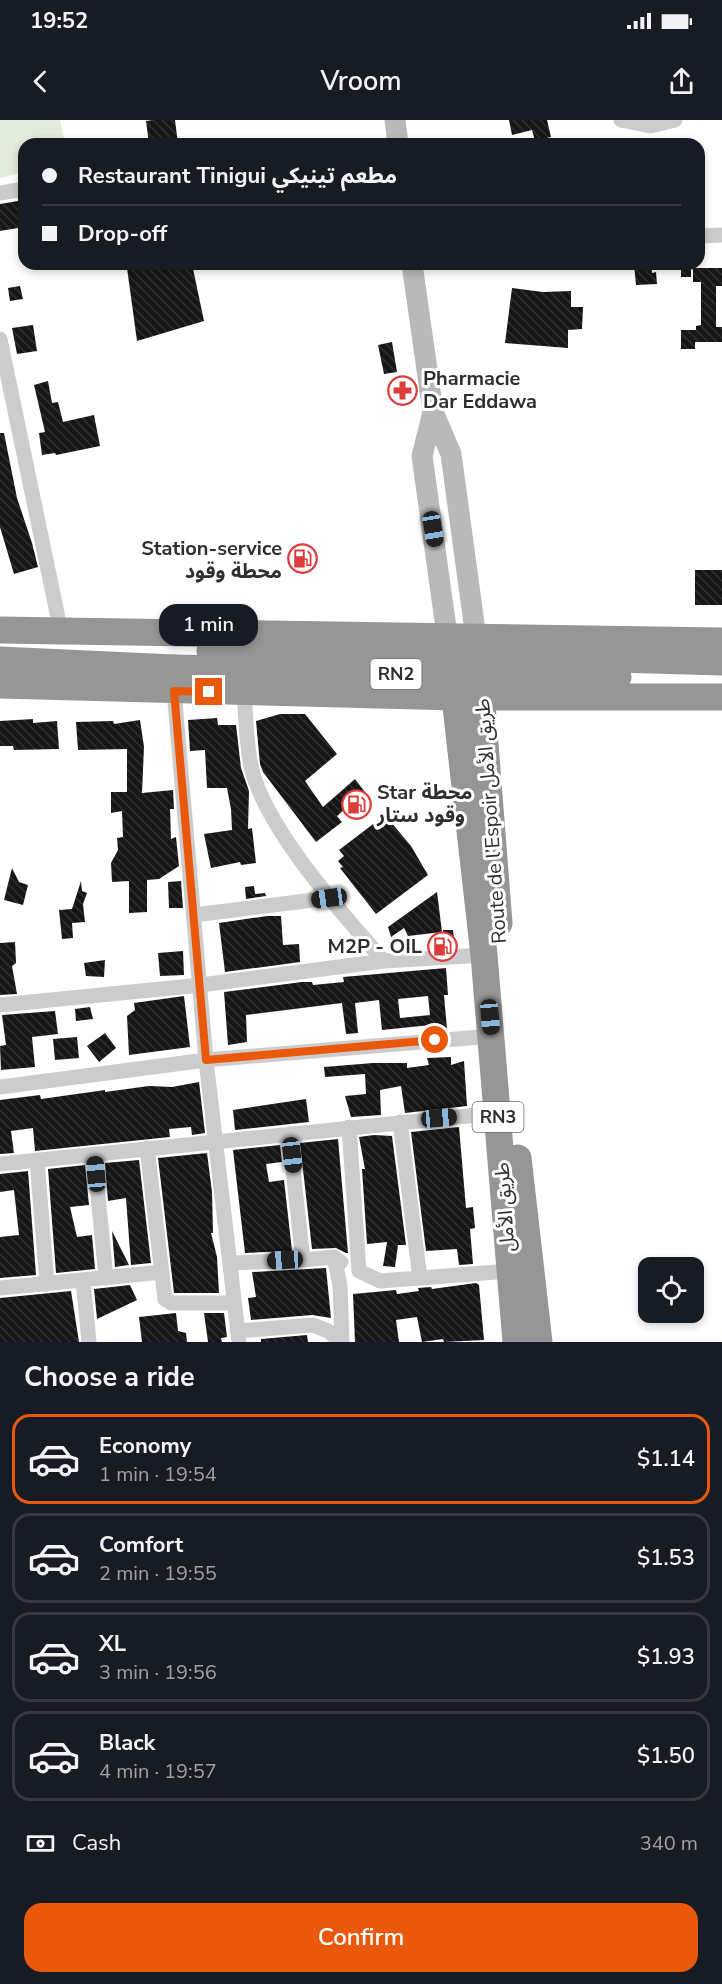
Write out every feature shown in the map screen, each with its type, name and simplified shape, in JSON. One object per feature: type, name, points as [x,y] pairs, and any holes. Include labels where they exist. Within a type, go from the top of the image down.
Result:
[{"type":"highway","points":[[0,630],[447,635],[476,638],[722,641]]},
{"type":"highway","name":"Route de l’Espoir طريق الأمل","points":[[447,635],[478,892]]},
{"type":"highway","name":"Route de l’Espoir طريق الأمل","points":[[476,638],[507,1040],[539,1342]]},
{"type":"highway","name":"RN2","points":[[0,647],[174,670]]},
{"type":"highway","name":"RN2","points":[[0,660],[174,670],[618,668],[722,662]]},
{"type":"highway","name":"RN2","points":[[618,668],[722,675]]},
{"type":"highway","points":[[0,685],[174,670],[244,693],[455,697],[722,697]]},
{"type":"highway","name":"طريق الأمل","points":[[478,892],[516,1342]]},
{"type":"street","points":[[395,120],[397,138]]},
{"type":"street","points":[[621,120],[650,126],[675,120]]},
{"type":"street","points":[[0,194],[18,190]]},
{"type":"street","points":[[705,236],[722,235]]},
{"type":"street","name":"Route de l’Espoir طريق الأمل","points":[[413,270],[433,412],[451,454],[476,638]]},
{"type":"street","points":[[0,339],[61,632]]},
{"type":"street","name":"Route de l’Espoir طريق الأمل","points":[[433,412],[422,456],[447,635]]},
{"type":"street","points":[[174,670],[206,1060],[238,1336],[313,1325],[328,1331],[341,1342]]},
{"type":"street","points":[[244,693],[251,767],[261,792],[284,835],[329,898],[384,961]]},
{"type":"street","points":[[194,915],[329,898]]},
{"type":"street","points":[[0,1005],[201,985],[384,961],[484,955]]},
{"type":"street","points":[[0,1087],[206,1060],[481,1036],[491,1038]]},
{"type":"street","points":[[0,1164],[216,1140],[497,1113]]},
{"type":"street","points":[[400,1122],[420,1278]]},
{"type":"street","points":[[349,1127],[359,1271]]},
{"type":"street","points":[[289,1134],[303,1260]]},
{"type":"street","points":[[147,1148],[167,1302],[234,1303]]},
{"type":"street","points":[[94,1154],[106,1278]]},
{"type":"street","points":[[37,1160],[47,1284]]},
{"type":"street","points":[[231,1263],[334,1257],[380,1281],[509,1271]]},
{"type":"street","points":[[334,1257],[340,1285],[341,1342]]},
{"type":"street","points":[[0,1288],[162,1272]]},
{"type":"street","points":[[83,1280],[89,1342]]},
{"type":"street","points":[[313,1325],[315,1342]]},
{"type":"shaded area","points":[[0,120],[60,120],[64,138],[18,138],[18,174],[0,178]]},
{"type":"building","points":[[175,120],[177,138],[148,138],[146,121]]},
{"type":"building","points":[[509,120],[547,120],[551,137],[534,138],[532,130],[512,135]]},
{"type":"building","points":[[18,201],[18,228],[0,231],[0,204]]},
{"type":"building","points":[[722,268],[722,286],[716,286],[716,327],[722,327],[722,342],[695,342],[695,349],[681,349],[681,330],[696,330],[696,326],[701,325],[701,282],[693,282],[693,270]]},
{"type":"building","points":[[127,270],[193,270],[204,321],[137,341]]},
{"type":"building","points":[[635,270],[656,272],[657,284],[636,285]]},
{"type":"building","points":[[681,270],[691,270],[691,277],[681,277]]},
{"type":"building","points":[[20,286],[23,299],[10,301],[8,288]]},
{"type":"building","points":[[512,288],[543,292],[571,291],[571,307],[583,307],[582,329],[568,330],[568,348],[505,343]]},
{"type":"building","points":[[33,325],[37,351],[17,354],[12,328]]},
{"type":"building","points":[[392,342],[397,372],[384,374],[378,345]]},
{"type":"building","points":[[48,381],[52,403],[58,402],[63,422],[94,415],[100,446],[56,455],[55,453],[42,455],[39,433],[45,432],[34,385]]},
{"type":"building","points":[[0,433],[4,433],[17,498],[38,567],[14,574],[0,527]]},
{"type":"building","points":[[695,570],[722,570],[722,605],[695,605]]},
{"type":"building","points":[[280,714],[305,714],[337,754],[305,781],[323,807],[355,779],[365,792],[337,816],[342,822],[316,842],[263,772],[260,764],[256,721]]},
{"type":"building","points":[[217,718],[218,725],[236,725],[241,768],[249,791],[248,829],[252,828],[256,863],[241,865],[240,862],[211,868],[204,834],[232,830],[231,809],[227,788],[207,788],[205,750],[190,751],[188,720]]},
{"type":"building","points":[[33,719],[33,723],[57,721],[59,749],[14,750],[13,746],[0,746],[0,721]]},
{"type":"building","points":[[140,720],[144,747],[142,793],[173,790],[174,809],[170,809],[171,839],[176,837],[179,866],[159,879],[147,880],[147,912],[129,913],[129,881],[112,882],[111,863],[118,850],[117,838],[123,837],[122,811],[111,813],[111,792],[127,792],[127,749],[78,750],[76,722],[113,721],[114,724]]},
{"type":"building","points":[[385,815],[411,846],[428,875],[376,914],[340,868],[343,867],[338,861],[344,856],[339,850]]},
{"type":"building","points":[[12,868],[19,882],[28,885],[23,905],[4,900]]},
{"type":"building","points":[[81,881],[82,891],[87,893],[83,904],[85,922],[72,923],[73,938],[62,939],[59,910],[72,909]]},
{"type":"building","points":[[181,881],[183,908],[169,908],[168,882]]},
{"type":"building","points":[[254,886],[255,894],[265,893],[266,896],[246,899],[245,887]]},
{"type":"building","points":[[437,892],[442,932],[408,936],[404,928],[391,937],[388,927]]},
{"type":"building","points":[[281,916],[283,945],[299,944],[300,962],[225,972],[219,923]]},
{"type":"building","points":[[443,930],[453,930],[455,947],[444,948]]},
{"type":"building","points":[[15,942],[16,963],[12,966],[17,994],[0,995],[0,943]]},
{"type":"building","points":[[183,951],[184,975],[160,976],[158,953]]},
{"type":"building","points":[[105,960],[104,977],[86,976],[84,963]]},
{"type":"building","points":[[446,968],[448,995],[444,995],[447,1029],[431,1030],[431,1025],[382,1030],[379,1000],[355,1003],[358,1033],[346,1034],[342,1003],[246,1015],[247,1042],[228,1045],[224,992],[302,982],[312,982],[313,985],[344,982],[343,977]],"holes":[[[428,996],[430,1015],[400,1018],[398,999]]]},
{"type":"building","points":[[184,996],[190,1047],[129,1055],[127,1016],[135,1010],[134,1003]]},
{"type":"building","points":[[90,1007],[93,1019],[76,1021],[75,1009]]},
{"type":"building","points":[[55,1011],[58,1034],[32,1037],[35,1067],[1,1070],[0,1046],[6,1045],[2,1015]]},
{"type":"building","points":[[105,1033],[116,1048],[99,1062],[87,1046]]},
{"type":"building","points":[[77,1037],[79,1058],[55,1060],[53,1039]]},
{"type":"building","points":[[451,1057],[451,1065],[464,1061],[467,1106],[405,1113],[401,1086],[380,1090],[381,1115],[351,1117],[345,1096],[366,1094],[365,1074],[325,1077],[324,1067],[407,1063],[407,1068],[429,1065],[427,1058]]},
{"type":"building","points":[[199,1082],[205,1133],[192,1135],[191,1127],[169,1129],[170,1137],[35,1151],[33,1128],[11,1131],[14,1153],[0,1154],[0,1100],[40,1095],[41,1099],[105,1090],[105,1092],[149,1086],[172,1087]]},
{"type":"building","points":[[306,1099],[309,1122],[235,1130],[233,1110]]},
{"type":"building","points":[[459,1127],[466,1208],[473,1207],[475,1228],[470,1229],[473,1264],[459,1265],[457,1249],[426,1251],[411,1132]]},
{"type":"building","points":[[392,1136],[406,1245],[398,1245],[395,1267],[383,1266],[387,1242],[367,1244],[362,1169],[365,1169],[359,1137]]},
{"type":"building","points":[[338,1139],[348,1253],[336,1248],[312,1249],[300,1143]]},
{"type":"building","points":[[280,1145],[282,1162],[266,1164],[269,1182],[284,1180],[292,1251],[245,1253],[233,1150]]},
{"type":"building","points":[[207,1153],[212,1192],[213,1233],[211,1233],[217,1257],[219,1293],[174,1293],[158,1158]]},
{"type":"building","points":[[139,1160],[151,1263],[131,1265],[126,1198],[108,1201],[105,1163]]},
{"type":"building","points":[[85,1165],[89,1205],[70,1207],[77,1237],[92,1235],[95,1269],[56,1273],[48,1169]]},
{"type":"building","points":[[28,1171],[36,1275],[0,1278],[0,1237],[19,1235],[14,1190],[0,1192],[0,1174]]},
{"type":"building","points":[[112,1231],[129,1265],[115,1267]]},
{"type":"building","points":[[326,1268],[331,1318],[312,1315],[251,1320],[248,1298],[256,1297],[252,1272]]},
{"type":"building","points":[[476,1283],[479,1285],[484,1340],[444,1342],[443,1339],[422,1342],[417,1317],[396,1320],[399,1342],[355,1342],[353,1294],[396,1290],[397,1294],[419,1291],[418,1288],[431,1287],[432,1289]]},
{"type":"building","points":[[130,1285],[137,1300],[97,1319],[94,1289]]},
{"type":"building","points":[[71,1291],[79,1342],[0,1342],[0,1298]]},
{"type":"building","points":[[176,1313],[178,1331],[186,1333],[187,1342],[142,1342],[139,1317]]},
{"type":"building","points":[[204,1313],[224,1313],[227,1337],[221,1338],[222,1342],[208,1342]]},
{"type":"building","points":[[307,1335],[308,1342],[261,1342],[261,1339]]},
{"type":"place","name":"Pharmacie Dar Eddawa","points":[[402,390]]},
{"type":"place","name":"Station-service محطة وقود","points":[[303,559]]},
{"type":"place","name":"Star محطة وقود ستار","points":[[356,804]]},
{"type":"place","name":"M2P - OIL","points":[[443,946]]},
{"type":"route","points":[[209,692],[174,691],[206,1060],[435,1040]]}]
